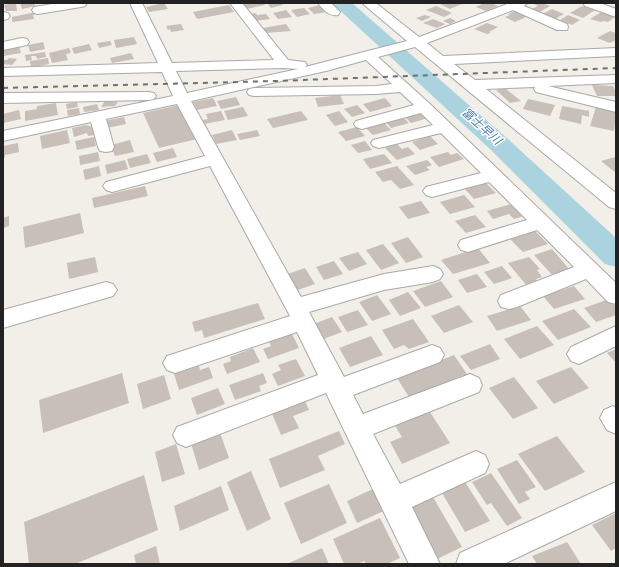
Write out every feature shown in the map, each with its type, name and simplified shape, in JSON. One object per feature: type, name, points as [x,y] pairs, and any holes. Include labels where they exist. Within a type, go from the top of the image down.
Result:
[{"type":"street","points":[[38,10],[81,3]]},
{"type":"street","points":[[136,3],[181,97],[299,314],[426,564]]},
{"type":"street","points":[[236,3],[284,64]]},
{"type":"street","points":[[324,3],[334,12]]},
{"type":"street","points":[[368,3],[411,44],[440,60],[616,203]]},
{"type":"street","points":[[589,3],[616,12]]},
{"type":"street","points":[[3,136],[326,67],[411,44],[517,4],[562,28]]},
{"type":"street","points":[[3,46],[22,42]]},
{"type":"street","points":[[440,60],[616,52]]},
{"type":"street","points":[[373,54],[404,87],[616,296]]},
{"type":"street","points":[[3,72],[284,64],[326,67]]},
{"type":"street","points":[[472,85],[616,79]]},
{"type":"street","points":[[522,84],[616,107]]},
{"type":"street","points":[[214,92],[376,90],[404,87]]},
{"type":"street","points":[[3,98],[181,97]]},
{"type":"street","points":[[362,124],[425,107]]},
{"type":"street","points":[[97,116],[106,147]]},
{"type":"street","points":[[379,143],[445,127]]},
{"type":"street","points":[[112,186],[215,159]]},
{"type":"street","points":[[432,191],[493,175]]},
{"type":"street","points":[[468,245],[541,222]]},
{"type":"street","points":[[509,301],[590,270]]},
{"type":"street","points":[[175,363],[384,282],[433,274]]},
{"type":"street","points":[[3,319],[106,290]]},
{"type":"street","points":[[579,354],[616,335]]},
{"type":"street","points":[[186,435],[335,385],[432,355]]},
{"type":"street","points":[[357,428],[470,385]]},
{"type":"street","points":[[394,501],[476,464]]},
{"type":"street","points":[[472,564],[616,496]]},
{"type":"building","points":[[16,3],[17,11],[6,11],[4,5]]},
{"type":"building","points":[[20,3],[34,3],[35,6],[22,9]]},
{"type":"building","points":[[164,3],[168,9],[149,12],[146,7]]},
{"type":"building","points":[[242,3],[264,3],[265,5],[246,9]]},
{"type":"building","points":[[267,3],[281,3],[283,5],[271,8]]},
{"type":"building","points":[[484,3],[491,3],[498,6],[486,11],[476,7]]},
{"type":"building","points":[[537,3],[550,6],[538,13],[530,10],[538,6],[534,4]]},
{"type":"building","points":[[440,4],[462,4],[450,9]]},
{"type":"building","points":[[229,5],[234,12],[197,19],[193,12]]},
{"type":"building","points":[[320,5],[327,12],[314,14],[308,8]]},
{"type":"building","points":[[436,6],[452,13],[444,17],[426,10]]},
{"type":"building","points":[[582,6],[595,10],[583,18],[570,13]]},
{"type":"building","points":[[304,8],[310,14],[297,17],[291,10]]},
{"type":"building","points":[[552,9],[564,14],[555,19],[542,14]]},
{"type":"building","points":[[286,10],[292,17],[278,19],[273,13]]},
{"type":"building","points":[[515,11],[528,16],[515,22],[505,17]]},
{"type":"building","points":[[603,11],[616,16],[608,22],[590,19]]},
{"type":"building","points":[[36,12],[36,14],[33,15],[34,19],[12,22],[12,17]]},
{"type":"building","points":[[256,13],[257,15],[266,14],[270,19],[254,21],[250,14]]},
{"type":"building","points":[[425,15],[431,17],[422,21],[416,18]]},
{"type":"building","points":[[568,15],[580,20],[572,25],[560,20]]},
{"type":"building","points":[[450,18],[456,21],[450,24],[443,21]]},
{"type":"building","points":[[433,19],[445,24],[437,28],[423,23]]},
{"type":"building","points":[[487,23],[498,27],[489,32],[491,33],[487,34],[474,29]]},
{"type":"building","points":[[181,24],[184,30],[171,32],[166,26]]},
{"type":"building","points":[[286,24],[291,31],[266,33],[263,28]]},
{"type":"building","points":[[610,31],[616,33],[616,40],[610,43],[597,38]]},
{"type":"building","points":[[134,37],[137,44],[116,48],[114,40]]},
{"type":"building","points":[[110,41],[112,45],[99,48],[97,43]]},
{"type":"building","points":[[43,42],[45,49],[30,52],[28,45]]},
{"type":"building","points":[[89,44],[92,50],[74,54],[72,48]]},
{"type":"building","points":[[19,46],[21,53],[3,56],[3,49]]},
{"type":"building","points":[[69,48],[71,53],[66,54],[68,60],[52,63],[49,53]]},
{"type":"building","points":[[45,52],[46,57],[37,59],[36,56],[31,56],[32,60],[26,61],[25,55]]},
{"type":"building","points":[[131,53],[134,59],[112,63],[110,58]]},
{"type":"building","points":[[9,58],[17,59],[12,65],[3,64],[3,60],[7,60]]},
{"type":"building","points":[[48,58],[49,64],[31,68],[30,61]]},
{"type":"building","points":[[592,85],[613,86],[616,96],[597,96]]},
{"type":"building","points":[[505,88],[521,101],[510,103],[496,90]]},
{"type":"building","points":[[340,95],[344,104],[318,107],[315,98]]},
{"type":"building","points":[[236,97],[240,105],[221,109],[217,101]]},
{"type":"building","points":[[213,98],[217,106],[197,110],[193,102]]},
{"type":"building","points":[[385,98],[392,106],[370,112],[363,104]]},
{"type":"building","points":[[528,99],[555,105],[550,116],[523,109]]},
{"type":"building","points":[[105,101],[118,102],[115,106],[101,107]]},
{"type":"building","points":[[77,102],[78,107],[67,109],[66,104]]},
{"type":"building","points":[[56,103],[58,115],[25,121],[25,111],[37,109],[37,106]]},
{"type":"building","points":[[97,104],[99,110],[84,112],[83,107]]},
{"type":"building","points":[[179,105],[197,139],[159,148],[143,113]]},
{"type":"building","points":[[357,105],[365,113],[352,117],[344,109]]},
{"type":"building","points":[[562,106],[589,111],[589,117],[582,115],[581,124],[559,119]]},
{"type":"building","points":[[243,107],[248,116],[228,120],[224,111]]},
{"type":"building","points":[[596,107],[616,111],[614,131],[590,126]]},
{"type":"building","points":[[79,108],[80,114],[68,116],[67,110]]},
{"type":"building","points":[[19,110],[21,119],[3,123],[3,114]]},
{"type":"building","points":[[221,111],[225,120],[204,124],[203,120],[208,119],[206,114]]},
{"type":"building","points":[[301,111],[308,120],[273,128],[267,119]]},
{"type":"building","points":[[339,111],[348,122],[335,126],[326,115]]},
{"type":"building","points":[[422,112],[428,118],[411,123],[405,117]]},
{"type":"building","points":[[124,117],[126,124],[107,128],[105,121]]},
{"type":"building","points":[[403,117],[409,123],[391,128],[386,122]]},
{"type":"building","points":[[383,122],[391,130],[373,135],[365,127]]},
{"type":"building","points":[[86,125],[93,127],[94,135],[88,136],[87,133],[74,137],[72,128]]},
{"type":"building","points":[[357,127],[365,136],[346,141],[338,132]]},
{"type":"building","points":[[67,130],[70,143],[42,149],[40,136]]},
{"type":"building","points":[[232,130],[237,140],[216,144],[212,135]]},
{"type":"building","points":[[257,130],[260,136],[240,140],[237,134]]},
{"type":"building","points":[[430,136],[438,144],[420,150],[412,142]]},
{"type":"building","points":[[94,137],[96,146],[77,150],[75,141]]},
{"type":"building","points":[[130,140],[134,152],[115,156],[111,145]]},
{"type":"building","points":[[365,141],[372,150],[358,153],[351,145]]},
{"type":"building","points":[[18,143],[19,152],[5,155],[3,158],[3,146]]},
{"type":"building","points":[[397,144],[402,149],[408,147],[415,154],[397,160],[385,148]]},
{"type":"building","points":[[173,148],[177,157],[157,162],[153,153]]},
{"type":"building","points":[[98,152],[100,161],[80,165],[79,156]]},
{"type":"building","points":[[448,152],[451,155],[457,153],[464,159],[439,167],[430,157]]},
{"type":"building","points":[[147,154],[151,163],[130,168],[127,159]]},
{"type":"building","points":[[384,154],[392,163],[370,169],[363,159]]},
{"type":"building","points":[[616,157],[616,173],[601,161]]},
{"type":"building","points":[[125,160],[128,169],[107,174],[105,165]]},
{"type":"building","points":[[427,160],[432,165],[426,167],[430,170],[415,175],[406,166]]},
{"type":"building","points":[[99,166],[101,176],[85,180],[83,170]]},
{"type":"building","points":[[397,166],[414,185],[400,189],[391,180],[383,182],[375,172]]},
{"type":"building","points":[[485,182],[496,193],[474,199],[464,188]]},
{"type":"building","points":[[145,186],[148,196],[94,208],[92,198]]},
{"type":"building","points":[[464,195],[475,207],[450,214],[440,202]]},
{"type":"building","points":[[421,201],[430,213],[408,219],[399,207]]},
{"type":"building","points":[[511,204],[524,216],[514,219],[509,214],[493,219],[487,211]]},
{"type":"building","points":[[80,213],[84,233],[25,248],[23,227]]},
{"type":"building","points":[[475,215],[486,227],[466,233],[455,221]]},
{"type":"building","points":[[9,216],[9,226],[3,228],[3,218]]},
{"type":"building","points":[[535,231],[548,244],[523,252],[510,239]]},
{"type":"building","points":[[408,237],[423,257],[406,263],[391,243]]},
{"type":"building","points":[[383,244],[399,263],[381,270],[366,250]]},
{"type":"building","points":[[478,248],[490,263],[453,274],[441,260]]},
{"type":"building","points":[[552,249],[570,270],[552,275],[534,255]]},
{"type":"building","points":[[358,252],[367,264],[349,271],[339,258]]},
{"type":"building","points":[[95,257],[98,272],[69,279],[67,263]]},
{"type":"building","points":[[529,257],[540,269],[537,270],[542,277],[536,279],[539,282],[527,286],[508,263]]},
{"type":"building","points":[[334,261],[343,274],[324,280],[316,267]]},
{"type":"building","points":[[502,266],[512,278],[494,284],[484,272]]},
{"type":"building","points":[[305,268],[315,284],[295,291],[285,275]]},
{"type":"building","points":[[477,274],[487,287],[467,293],[458,280]]},
{"type":"building","points":[[441,281],[453,297],[425,307],[413,291]]},
{"type":"building","points":[[574,286],[585,299],[554,309],[543,296]]},
{"type":"building","points":[[408,292],[421,308],[400,316],[389,300]]},
{"type":"building","points":[[377,295],[391,314],[372,321],[359,302]]},
{"type":"building","points":[[609,299],[616,307],[616,315],[596,322],[584,308]]},
{"type":"building","points":[[258,303],[265,319],[204,338],[202,330],[195,332],[192,322]]},
{"type":"building","points":[[459,305],[473,322],[444,333],[431,316]]},
{"type":"building","points":[[520,306],[531,320],[497,331],[487,316]]},
{"type":"building","points":[[574,309],[591,327],[558,340],[542,321]]},
{"type":"building","points":[[358,310],[368,325],[347,332],[338,317]]},
{"type":"building","points":[[332,317],[342,332],[321,340],[311,325]]},
{"type":"building","points":[[413,319],[429,342],[409,349],[404,345],[394,349],[382,330]]},
{"type":"building","points":[[537,326],[554,345],[520,359],[504,339]]},
{"type":"building","points":[[292,334],[299,348],[268,359],[263,349],[271,346],[269,342]]},
{"type":"building","points":[[371,336],[383,355],[350,367],[339,348]]},
{"type":"building","points":[[490,344],[500,359],[471,370],[460,356]]},
{"type":"building","points":[[253,348],[260,362],[227,374],[223,364],[231,361],[230,357]]},
{"type":"building","points":[[616,349],[616,363],[607,353]]},
{"type":"building","points":[[454,355],[467,374],[409,397],[397,378]]},
{"type":"building","points":[[296,359],[305,376],[278,386],[272,374],[281,370],[278,365]]},
{"type":"building","points":[[199,366],[200,370],[209,367],[213,378],[179,390],[174,374]]},
{"type":"building","points":[[571,367],[589,388],[554,404],[536,381]]},
{"type":"building","points":[[122,373],[129,403],[43,433],[39,400]]},
{"type":"building","points":[[263,373],[267,383],[259,386],[261,391],[235,400],[229,385]]},
{"type":"building","points":[[164,375],[171,399],[143,409],[137,384]]},
{"type":"building","points":[[514,377],[538,408],[513,419],[489,388]]},
{"type":"building","points":[[218,388],[225,404],[197,415],[191,398]]},
{"type":"building","points":[[303,397],[309,410],[293,416],[299,428],[281,435],[270,409]]},
{"type":"building","points":[[428,409],[450,443],[402,464],[390,442],[402,437],[394,424]]},
{"type":"building","points":[[219,430],[229,458],[199,470],[190,440]]},
{"type":"building","points":[[339,431],[345,444],[318,456],[325,470],[280,488],[269,459]]},
{"type":"building","points":[[557,436],[585,472],[545,491],[518,454]]},
{"type":"building","points":[[176,444],[185,474],[162,482],[155,452]]},
{"type":"building","points":[[517,460],[536,487],[525,492],[530,499],[519,504],[497,469]]},
{"type":"building","points":[[251,471],[271,519],[247,531],[227,482]]},
{"type":"building","points":[[491,473],[522,518],[507,526],[491,503],[487,505],[472,482]]},
{"type":"building","points":[[144,475],[158,530],[75,564],[29,564],[24,522]]},
{"type":"building","points":[[465,482],[490,521],[465,532],[442,493]]},
{"type":"building","points":[[329,484],[347,523],[301,544],[284,503]]},
{"type":"building","points":[[221,486],[229,510],[180,531],[174,506]]},
{"type":"building","points":[[375,488],[386,510],[357,523],[347,501]]},
{"type":"building","points":[[433,497],[462,547],[435,560],[407,508]]},
{"type":"building","points":[[616,513],[616,548],[611,551],[592,525]]},
{"type":"building","points":[[380,518],[400,558],[387,564],[366,564],[364,561],[358,564],[344,564],[333,539]]},
{"type":"building","points":[[567,542],[581,564],[537,564],[532,556]]},
{"type":"building","points":[[156,546],[160,564],[136,564],[134,555]]},
{"type":"building","points":[[322,548],[329,564],[287,564]]},
{"type":"waterway","name":"富士早川","points":[[341,3],[500,145],[616,256]]},
{"type":"railway","points":[[3,88],[277,81],[616,68]]}]
